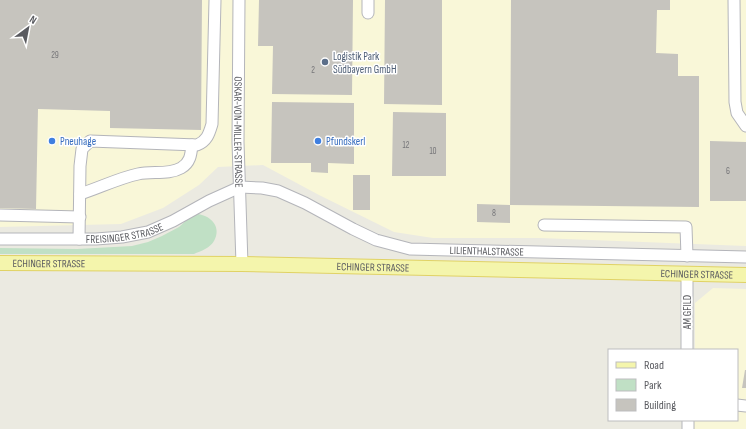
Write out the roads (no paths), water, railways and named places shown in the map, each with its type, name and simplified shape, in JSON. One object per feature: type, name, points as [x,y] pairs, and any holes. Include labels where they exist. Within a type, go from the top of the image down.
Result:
[{"type":"main road","name":"ECHINGER STRASSE","points":[[0,263],[242,264],[687,275],[746,275]]},
{"type":"street","points":[[79,239],[82,149],[90,141],[197,145],[203,143],[209,134],[212,124],[215,0]]},
{"type":"street","name":"OSKAR-VON-MILLER-STRASSE","points":[[239,0],[238,142],[242,264]]},
{"type":"street","points":[[368,0],[368,13]]},
{"type":"street","points":[[734,0],[735,102],[738,113],[746,126]]},
{"type":"street","points":[[80,194],[137,174],[150,172],[172,172],[180,169],[188,164],[191,157],[192,145]]},
{"type":"street","name":"FREISINGER STRASSE","points":[[0,239],[79,239],[122,237],[148,232],[173,221],[208,201],[240,187]]},
{"type":"street","name":"LILIENTHALSTRASSE","points":[[240,187],[262,188],[278,191],[305,203],[376,240],[410,249],[746,257]]},
{"type":"street","points":[[0,215],[80,218]]},
{"type":"street","points":[[544,225],[686,227],[687,256]]},
{"type":"street","name":"AM GFILD","points":[[687,275],[688,349]]},
{"type":"place","name":"Logistik Park Südbayern GmbH","points":[[325,62]]},
{"type":"place","name":"Pneuhage","points":[[52,141]]},
{"type":"place","name":"Pfundskerl","points":[[318,141]]}]
